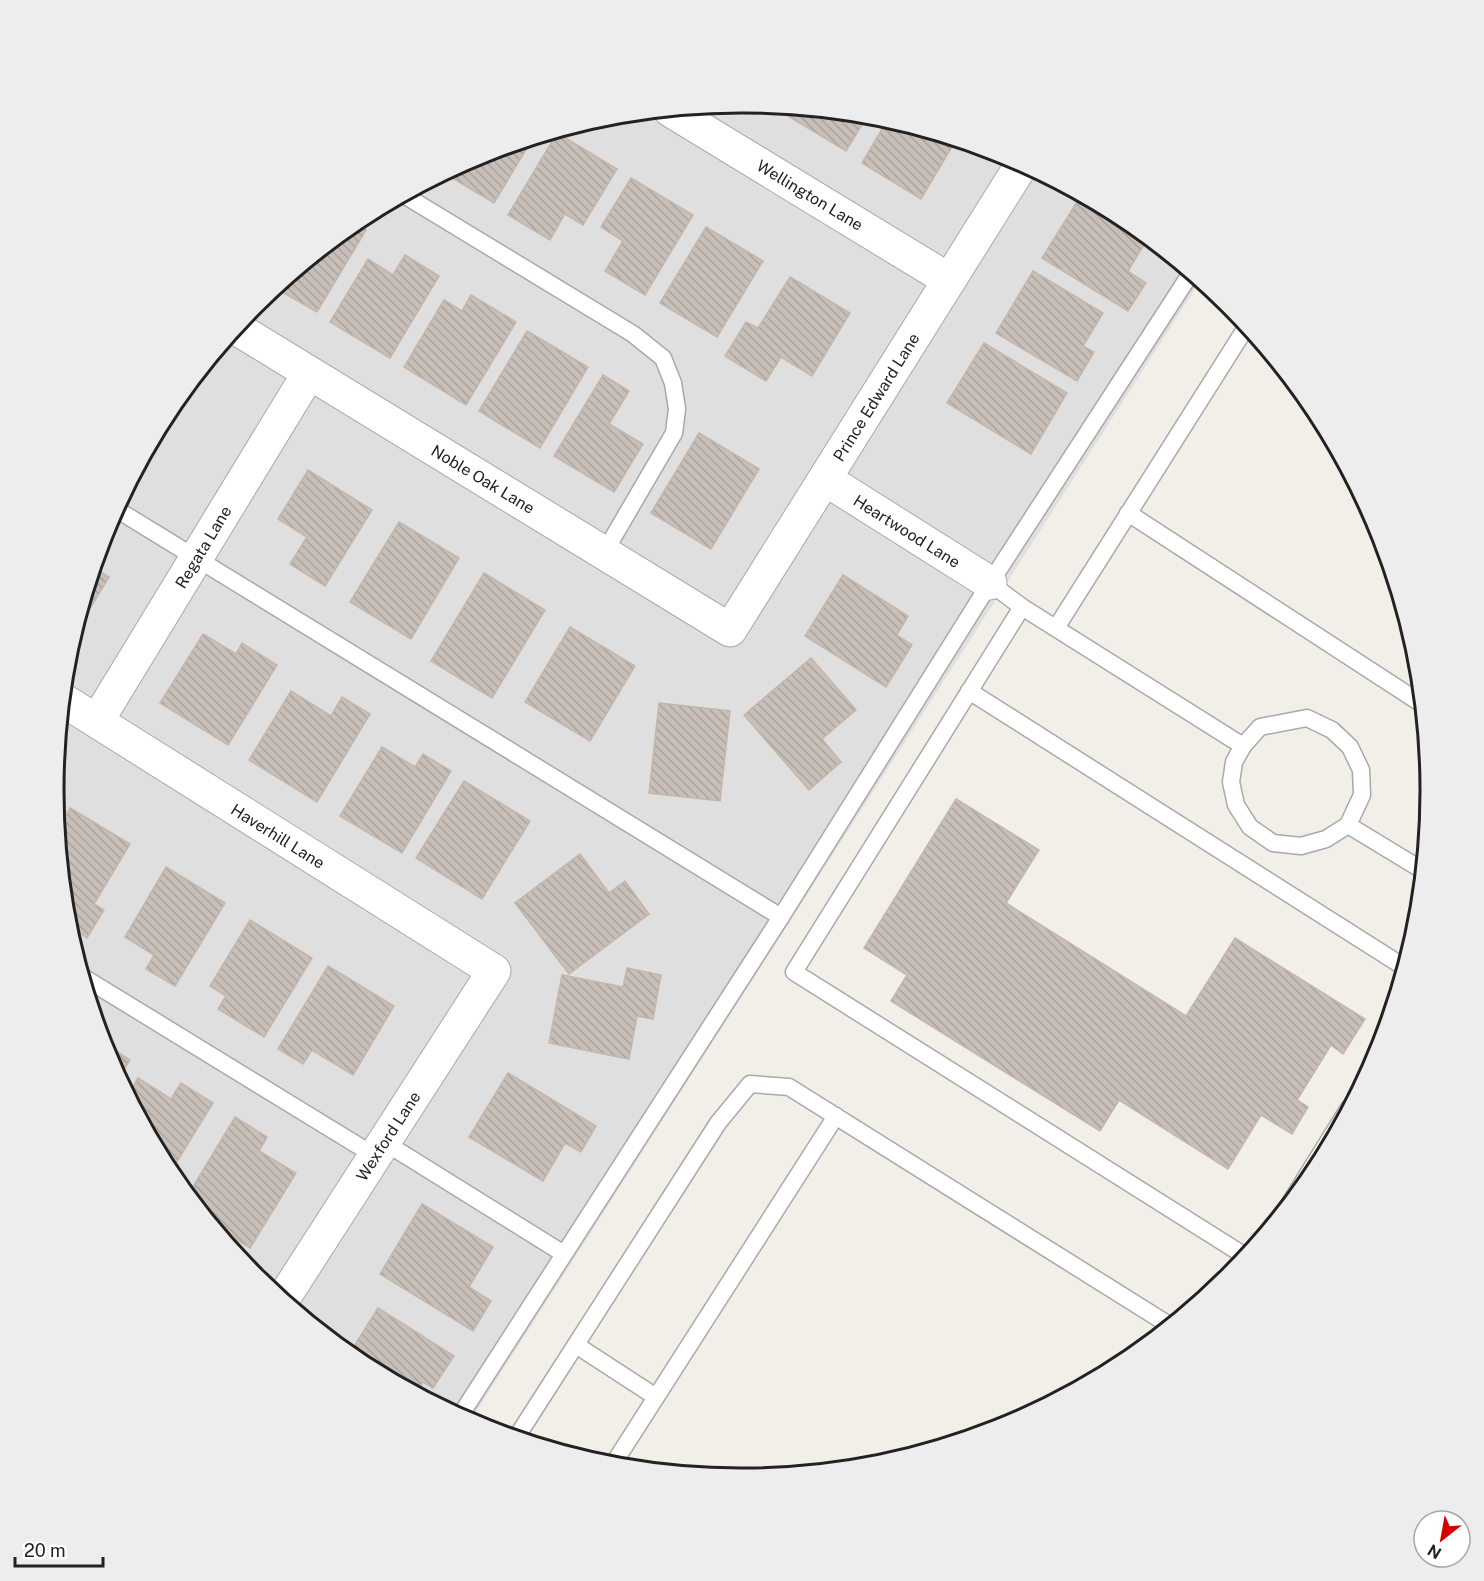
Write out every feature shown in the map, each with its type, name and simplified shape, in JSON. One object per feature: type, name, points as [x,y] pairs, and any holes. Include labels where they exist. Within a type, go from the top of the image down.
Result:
[{"type":"street","name":"Wellington Lane","points":[[680,116],[949,280]]},
{"type":"street","name":"Prince Edward Lane","points":[[730,630],[1017,172]]},
{"type":"street","name":"Noble Oak Lane","points":[[243,333],[730,630]]},
{"type":"street","name":"Regata Lane","points":[[97,721],[309,373]]},
{"type":"street","name":"Heartwood Lane","points":[[825,479],[990,582]]},
{"type":"street","name":"Haverhill Lane","points":[[70,704],[494,972]]},
{"type":"street","name":"Wexford Lane","points":[[287,1293],[494,972]]},
{"type":"lane","points":[[411,199],[633,334],[663,358],[673,383],[677,409],[674,433],[604,553]]},
{"type":"lane","points":[[465,1408],[781,917],[990,582],[1187,279]]},
{"type":"lane","points":[[1056,628],[1242,334]]},
{"type":"lane","points":[[1128,513],[1413,698]]},
{"type":"lane","points":[[124,514],[781,917]]},
{"type":"lane","points":[[990,582],[1022,607],[1243,746]]},
{"type":"lane","points":[[1022,607],[794,972],[1238,1251]]},
{"type":"lane","points":[[969,691],[1397,962]]},
{"type":"lane","points":[[1307,718],[1332,730],[1350,747],[1361,770],[1362,795],[1348,825],[1326,839],[1301,846],[1273,843],[1250,827],[1236,805],[1231,782],[1234,762],[1243,746],[1260,727],[1279,722],[1307,718]]},
{"type":"lane","points":[[1348,825],[1415,866]]},
{"type":"lane","points":[[93,983],[564,1254]]},
{"type":"lane","points":[[520,1431],[718,1123],[750,1084],[789,1087],[1163,1321]]},
{"type":"lane","points":[[618,1456],[836,1116]]},
{"type":"lane","points":[[576,1345],[656,1397]]},
{"type":"shaded area","points":[[698,114],[786,114],[830,119],[874,126],[960,149],[1042,183],[1081,204],[1154,253],[1196,287],[475,1413],[442,1398],[366,1354],[295,1300],[263,1270],[205,1203],[155,1129],[134,1090],[100,1008],[88,966],[70,879],[66,835],[64,790],[70,702],[88,615],[100,573],[134,491],[155,452],[205,378],[233,344],[263,311],[330,253],[366,227],[442,183],[524,149],[567,136],[610,126]]},
{"type":"building","points":[[785,114],[862,124],[846,151]]},
{"type":"building","points":[[883,128],[952,147],[921,199],[862,163]]},
{"type":"building","points":[[564,137],[617,169],[583,225],[565,214],[550,240],[508,215],[553,140]]},
{"type":"building","points":[[527,148],[494,203],[453,178]]},
{"type":"building","points":[[631,178],[693,215],[645,295],[605,271],[623,241],[601,227]]},
{"type":"building","points":[[1077,202],[1144,246],[1128,271],[1146,283],[1128,311],[1042,258]]},
{"type":"building","points":[[706,227],[763,261],[717,337],[660,303]]},
{"type":"building","points":[[364,229],[366,230],[317,312],[283,292]]},
{"type":"building","points":[[405,255],[439,276],[390,358],[330,322],[368,259],[393,275]]},
{"type":"building","points":[[1033,271],[1103,313],[1083,346],[1094,352],[1077,381],[996,333]]},
{"type":"building","points":[[790,277],[850,313],[812,376],[781,357],[766,381],[725,356],[746,322],[758,328]]},
{"type":"building","points":[[471,295],[516,322],[466,405],[404,367],[444,300],[462,311]]},
{"type":"building","points":[[527,331],[588,367],[540,448],[479,411]]},
{"type":"building","points":[[984,343],[1067,393],[1031,454],[947,403]]},
{"type":"building","points":[[603,375],[629,391],[609,424],[643,444],[614,492],[554,456]]},
{"type":"building","points":[[699,433],[759,469],[711,549],[651,513]]},
{"type":"building","points":[[308,470],[372,510],[325,586],[290,564],[307,537],[278,519]]},
{"type":"building","points":[[399,522],[459,558],[411,639],[350,602]]},
{"type":"building","points":[[100,572],[109,577],[90,609]]},
{"type":"building","points":[[484,573],[545,610],[492,698],[431,661]]},
{"type":"building","points":[[843,575],[908,616],[897,635],[912,645],[886,687],[805,636]]},
{"type":"building","points":[[570,627],[635,666],[590,741],[525,702]]},
{"type":"building","points":[[203,634],[236,654],[242,643],[277,665],[228,745],[160,703]]},
{"type":"building","points":[[811,658],[856,710],[822,739],[841,762],[809,790],[744,715]]},
{"type":"building","points":[[291,691],[331,716],[342,697],[370,714],[317,802],[249,760]]},
{"type":"building","points":[[659,703],[730,711],[720,801],[649,793]]},
{"type":"building","points":[[382,747],[415,767],[423,754],[451,771],[402,853],[340,816]]},
{"type":"building","points":[[464,781],[530,821],[482,899],[416,858]]},
{"type":"building","points":[[956,799],[1039,850],[1006,903],[1186,1016],[1235,938],[1365,1019],[1343,1054],[1331,1045],[1297,1100],[1308,1107],[1292,1134],[1261,1115],[1228,1169],[1119,1100],[1100,1131],[891,1001],[907,975],[864,948]]},
{"type":"building","points":[[70,808],[130,844],[94,904],[104,910],[87,938],[80,933],[70,879],[65,816]]},
{"type":"building","points":[[580,854],[609,893],[625,881],[649,914],[569,974],[515,903]]},
{"type":"building","points":[[166,867],[225,903],[175,986],[146,969],[154,955],[125,937]]},
{"type":"building","points":[[250,920],[312,958],[264,1037],[218,1009],[226,996],[210,986]]},
{"type":"building","points":[[328,966],[394,1006],[353,1075],[312,1050],[303,1064],[278,1049]]},
{"type":"building","points":[[627,968],[661,975],[653,1019],[637,1016],[629,1059],[549,1043],[562,975],[623,987]]},
{"type":"building","points":[[117,1052],[130,1060],[124,1069]]},
{"type":"building","points":[[508,1073],[596,1126],[581,1152],[565,1143],[543,1181],[469,1137]]},
{"type":"building","points":[[138,1078],[171,1099],[181,1083],[213,1103],[176,1163],[155,1129],[133,1087]]},
{"type":"building","points":[[235,1117],[267,1137],[259,1151],[296,1173],[250,1248],[234,1238],[193,1187]]},
{"type":"building","points":[[422,1204],[493,1247],[469,1287],[491,1301],[473,1331],[380,1274]]},
{"type":"building","points":[[378,1308],[454,1356],[433,1388],[423,1382],[420,1386],[403,1377],[354,1346]]}]
